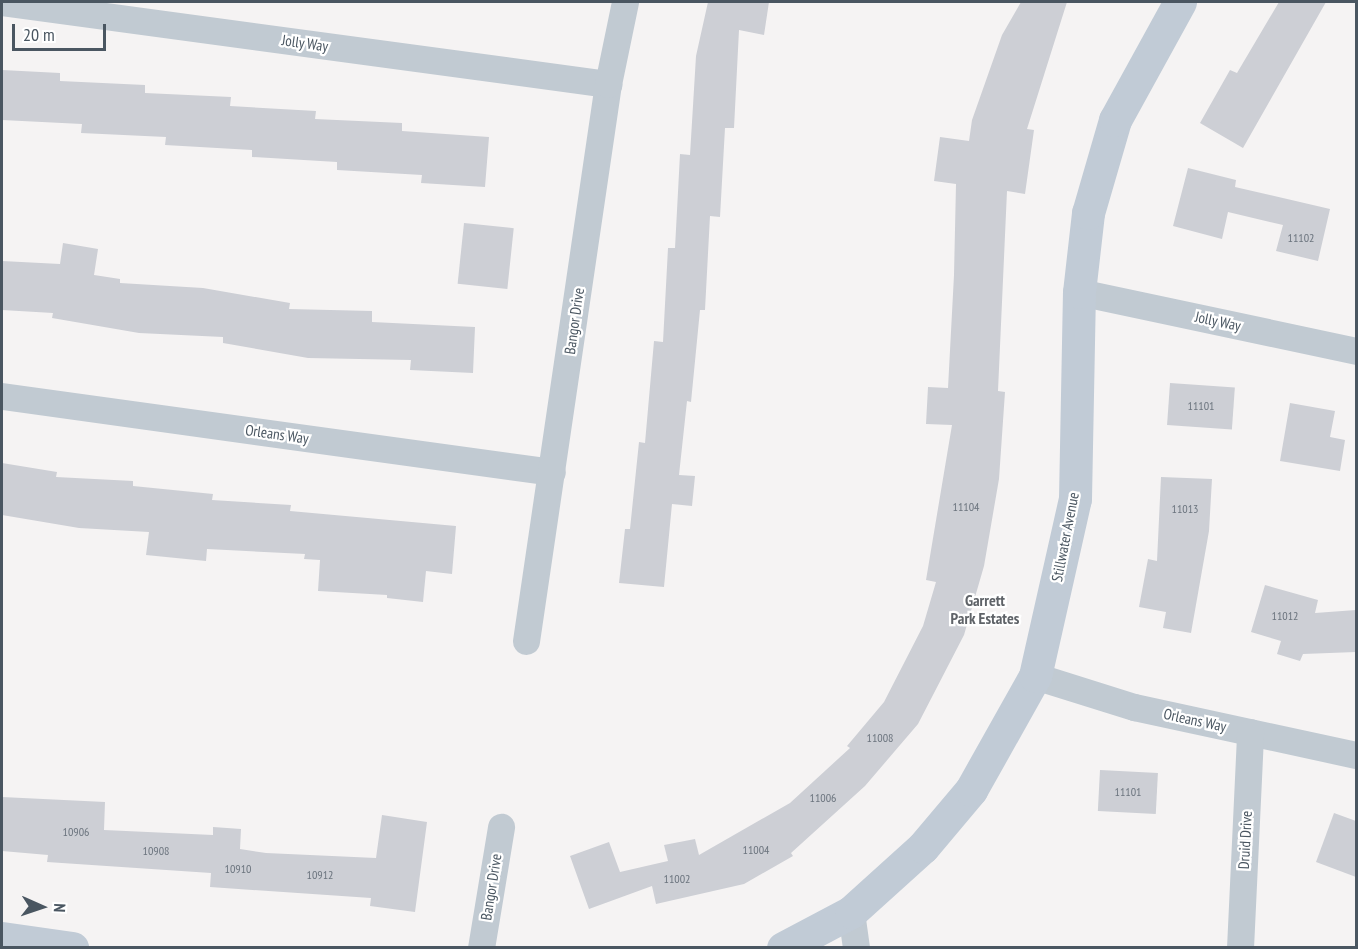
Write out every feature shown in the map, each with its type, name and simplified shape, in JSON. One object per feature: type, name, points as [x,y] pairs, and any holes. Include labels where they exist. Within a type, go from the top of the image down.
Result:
[{"type":"street","name":"Jolly Way","points":[[2,2],[608,84]]},
{"type":"street","name":"Bangor Drive","points":[[526,641],[608,84],[625,2]]},
{"type":"street","name":"Stillwater Avenue","points":[[783,948],[851,912],[923,847],[971,790],[1035,676],[1075,499],[1079,292],[1088,213],[1115,120],[1180,2]]},
{"type":"street","name":"Jolly Way","points":[[1079,292],[1356,351]]},
{"type":"street","name":"Orleans Way","points":[[2,396],[552,472]]},
{"type":"street","name":"Orleans Way","points":[[1035,676],[1134,707],[1356,755]]},
{"type":"street","name":"Druid Drive","points":[[1240,948],[1250,732]]},
{"type":"street","name":"Bangor Drive","points":[[481,948],[501,827]]},
{"type":"street","points":[[851,912],[856,948]]},
{"type":"street","points":[[2,938],[72,948]]},
{"type":"building","points":[[708,2],[769,2],[764,35],[739,30],[734,128],[725,128],[720,217],[710,216],[705,310],[700,310],[691,402],[687,401],[679,475],[695,476],[692,506],[672,504],[664,587],[619,583],[625,529],[630,529],[639,442],[645,443],[654,341],[663,342],[668,248],[675,248],[680,154],[690,155],[696,56]]},
{"type":"building","points":[[1021,2],[1067,2],[1027,129],[1034,130],[1025,194],[1007,191],[998,391],[1005,392],[999,479],[984,566],[964,635],[918,724],[865,786],[791,853],[793,856],[744,884],[656,904],[652,886],[589,909],[570,856],[609,842],[620,872],[668,861],[664,845],[695,839],[699,855],[790,803],[850,748],[847,746],[884,702],[923,626],[936,582],[926,580],[952,425],[926,424],[928,387],[948,388],[954,275],[956,184],[934,181],[940,137],[969,141],[972,120],[1002,35]]},
{"type":"building","points":[[1279,2],[1326,2],[1243,148],[1200,123],[1230,70],[1237,73]]},
{"type":"building","points":[[2,70],[60,73],[60,81],[145,85],[145,93],[231,97],[230,106],[316,111],[315,119],[402,123],[402,131],[489,137],[485,187],[421,183],[422,175],[337,170],[337,162],[252,157],[252,150],[165,145],[166,137],[81,133],[82,124],[2,120]]},
{"type":"building","points":[[1188,168],[1236,180],[1235,187],[1330,209],[1318,261],[1276,251],[1283,225],[1228,212],[1222,239],[1173,226]]},
{"type":"building","points":[[464,223],[514,228],[507,289],[458,284]]},
{"type":"building","points":[[63,243],[98,249],[94,275],[120,279],[120,283],[203,288],[290,303],[289,309],[372,311],[372,322],[475,327],[473,373],[410,370],[411,360],[308,358],[223,343],[223,337],[139,333],[52,318],[53,313],[2,310],[2,261],[60,264]]},
{"type":"building","points":[[1170,383],[1235,388],[1232,429],[1167,425]]},
{"type":"building","points":[[1290,403],[1335,411],[1330,437],[1345,440],[1340,471],[1280,461]]},
{"type":"building","points":[[2,463],[57,472],[56,477],[133,481],[133,486],[213,494],[212,500],[291,505],[290,511],[456,526],[452,574],[426,571],[423,602],[387,598],[387,595],[318,591],[320,560],[304,559],[305,554],[207,549],[206,561],[146,555],[149,532],[79,528],[2,515]]},
{"type":"building","points":[[1161,477],[1212,479],[1209,531],[1191,633],[1163,628],[1166,612],[1139,607],[1148,559],[1157,561]]},
{"type":"building","points":[[1265,585],[1318,600],[1315,613],[1356,610],[1356,652],[1303,654],[1300,661],[1277,654],[1281,641],[1251,632]]},
{"type":"building","points":[[1100,770],[1158,773],[1156,814],[1098,811]]},
{"type":"building","points":[[2,797],[105,802],[104,830],[213,835],[213,827],[241,829],[240,849],[266,853],[376,858],[382,815],[427,822],[415,912],[370,906],[371,898],[210,887],[211,873],[47,862],[48,855],[2,851]]},
{"type":"building","points":[[1334,813],[1356,821],[1356,877],[1316,862]]},
{"type":"district","name":"Garrett Park Estates","points":[[985,609]]}]
